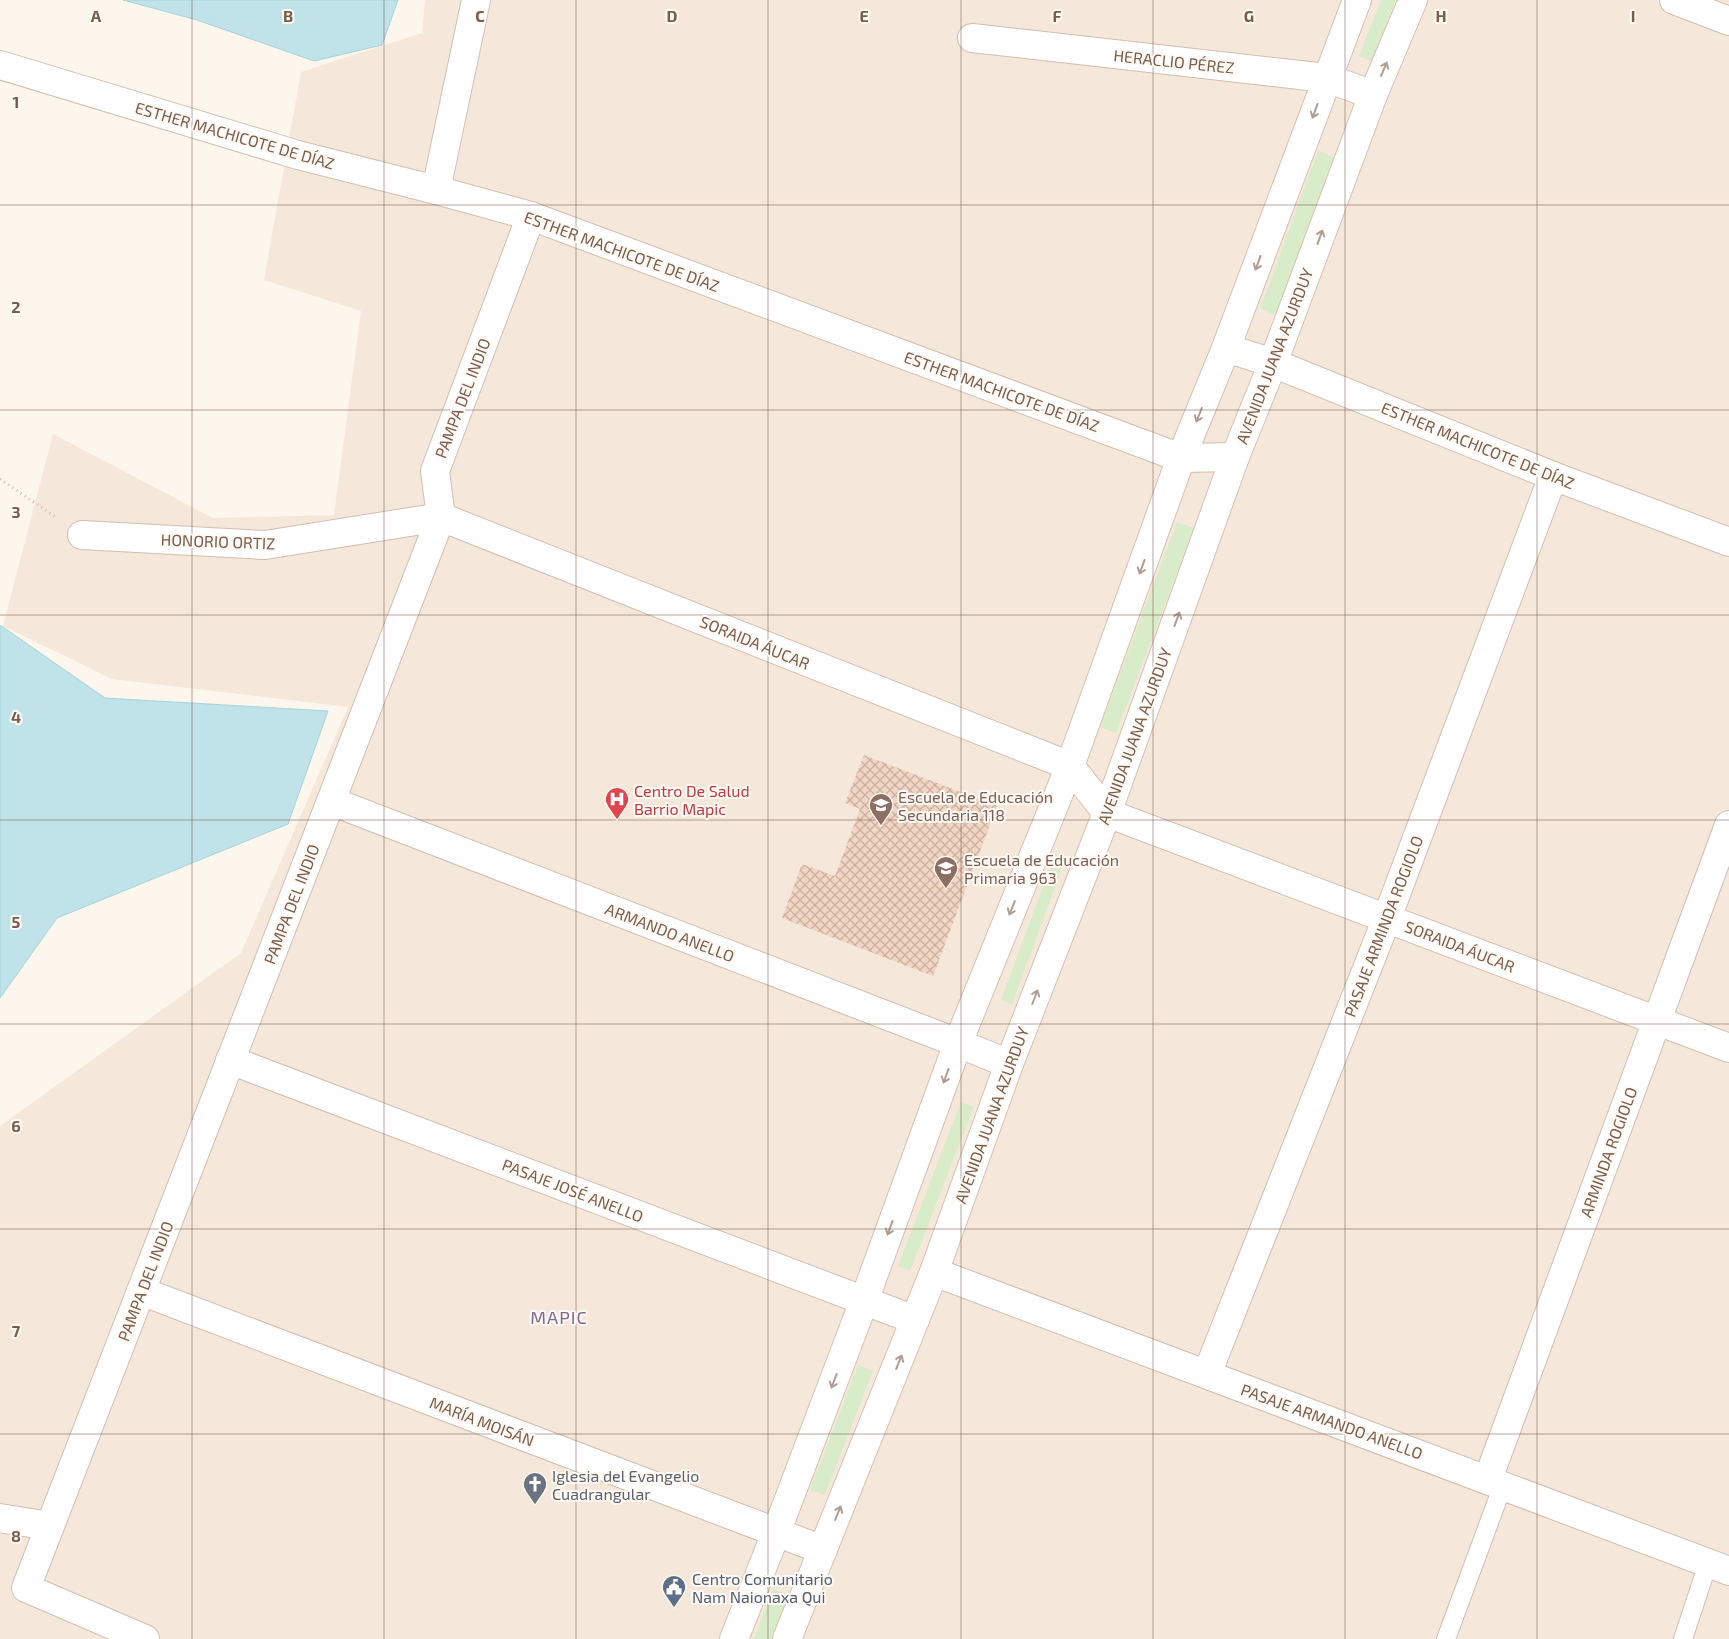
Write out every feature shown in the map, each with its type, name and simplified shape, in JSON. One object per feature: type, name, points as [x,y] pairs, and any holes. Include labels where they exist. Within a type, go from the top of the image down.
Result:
[{"type":"street","points":[[436,190],[476,0]]},
{"type":"street","points":[[734,1639],[864,1301],[958,1043],[1070,766],[1181,458],[1226,348],[1357,0]]},
{"type":"street","name":"AVENIDA JUANA AZURDUY","points":[[787,1639],[934,1272],[1009,1064],[1107,813],[1235,457],[1273,362],[1373,95],[1413,0]]},
{"type":"street","points":[[1674,0],[1721,12]]},
{"type":"street","name":"HERACLIO PÉREZ","points":[[972,38],[1327,78],[1373,95]]},
{"type":"street","name":"ESTHER MACHICOTE DE DÍAZ","points":[[0,65],[298,155],[531,216],[1181,458],[1235,457]]},
{"type":"street","name":"PAMPA DEL INDIO","points":[[145,1639],[26,1588],[441,518],[434,470],[531,216]]},
{"type":"street","name":"ESTHER MACHICOTE DE DÍAZ","points":[[1226,348],[1273,362],[1553,476],[1729,542]]},
{"type":"street","name":"PASAJE ARMINDA ROGIOLO","points":[[1207,1374],[1387,918],[1553,476]]},
{"type":"street","name":"HONORIO ORTIZ","points":[[82,535],[265,546],[441,518]]},
{"type":"street","name":"SORAIDA ÁUCAR","points":[[441,518],[1070,766]]},
{"type":"street","points":[[1070,766],[1107,813]]},
{"type":"street","name":"ARMANDO ANELLO","points":[[331,801],[1009,1064]]},
{"type":"street","name":"SORAIDA ÁUCAR","points":[[1107,813],[1729,1048]]},
{"type":"street","name":"ARMINDA ROGIOLO","points":[[1495,1482],[1656,1022],[1729,825]]},
{"type":"street","name":"PASAJE JOSÉ ANELLO","points":[[230,1060],[915,1320]]},
{"type":"street","name":"PASAJE ARMANDO ANELLO","points":[[934,1272],[1719,1567]]},
{"type":"street","name":"MARÍA MOISÁN","points":[[141,1291],[823,1550]]},
{"type":"street","points":[[0,1518],[49,1526]]},
{"type":"lane","points":[[1446,1639],[1495,1482]]},
{"type":"lane","points":[[1683,1639],[1719,1567]]},
{"type":"path","points":[[0,479],[82,535]]},
{"type":"shaded area","points":[[425,0],[1729,0],[1729,1639],[0,1639],[0,1126],[241,953],[348,707],[112,679],[3,626],[53,434],[213,518],[334,515],[361,311],[264,280],[301,72],[422,33]]},
{"type":"green space","points":[[1381,0],[1396,0],[1372,61],[1359,56]]},
{"type":"green space","points":[[1318,151],[1335,158],[1276,315],[1260,309]]},
{"type":"green space","points":[[1177,522],[1194,528],[1116,733],[1100,727]]},
{"type":"green space","points":[[1055,854],[1065,860],[1012,1005],[1001,1000]]},
{"type":"green space","points":[[961,1102],[974,1107],[910,1271],[898,1266]]},
{"type":"green space","points":[[858,1365],[873,1371],[825,1495],[810,1490]]},
{"type":"green space","points":[[773,1589],[789,1595],[772,1639],[754,1639]]},
{"type":"water","points":[[123,0],[398,0],[382,45],[314,61],[197,20]]},
{"type":"water","points":[[0,625],[105,698],[328,711],[288,824],[57,918],[0,998]]},
{"type":"building","points":[[864,755],[997,806],[933,976],[782,918],[802,864],[835,876],[860,809],[845,803]]},
{"type":"place","name":"Centro De Salud Barrio Mapic","points":[[617,820]]},
{"type":"place","name":"Escuela de Educación Secundaria 118","points":[[881,826]]},
{"type":"place","name":"Escuela de Educación Primaria 963","points":[[946,889]]},
{"type":"place","name":"Iglesia del Evangelio Cuadrangular","points":[[535,1505]]},
{"type":"place","name":"Centro Comunitario Nam Naionaxa Qui","points":[[674,1608]]},
{"type":"district","name":"MAPIC","points":[[559,1317]]}]
